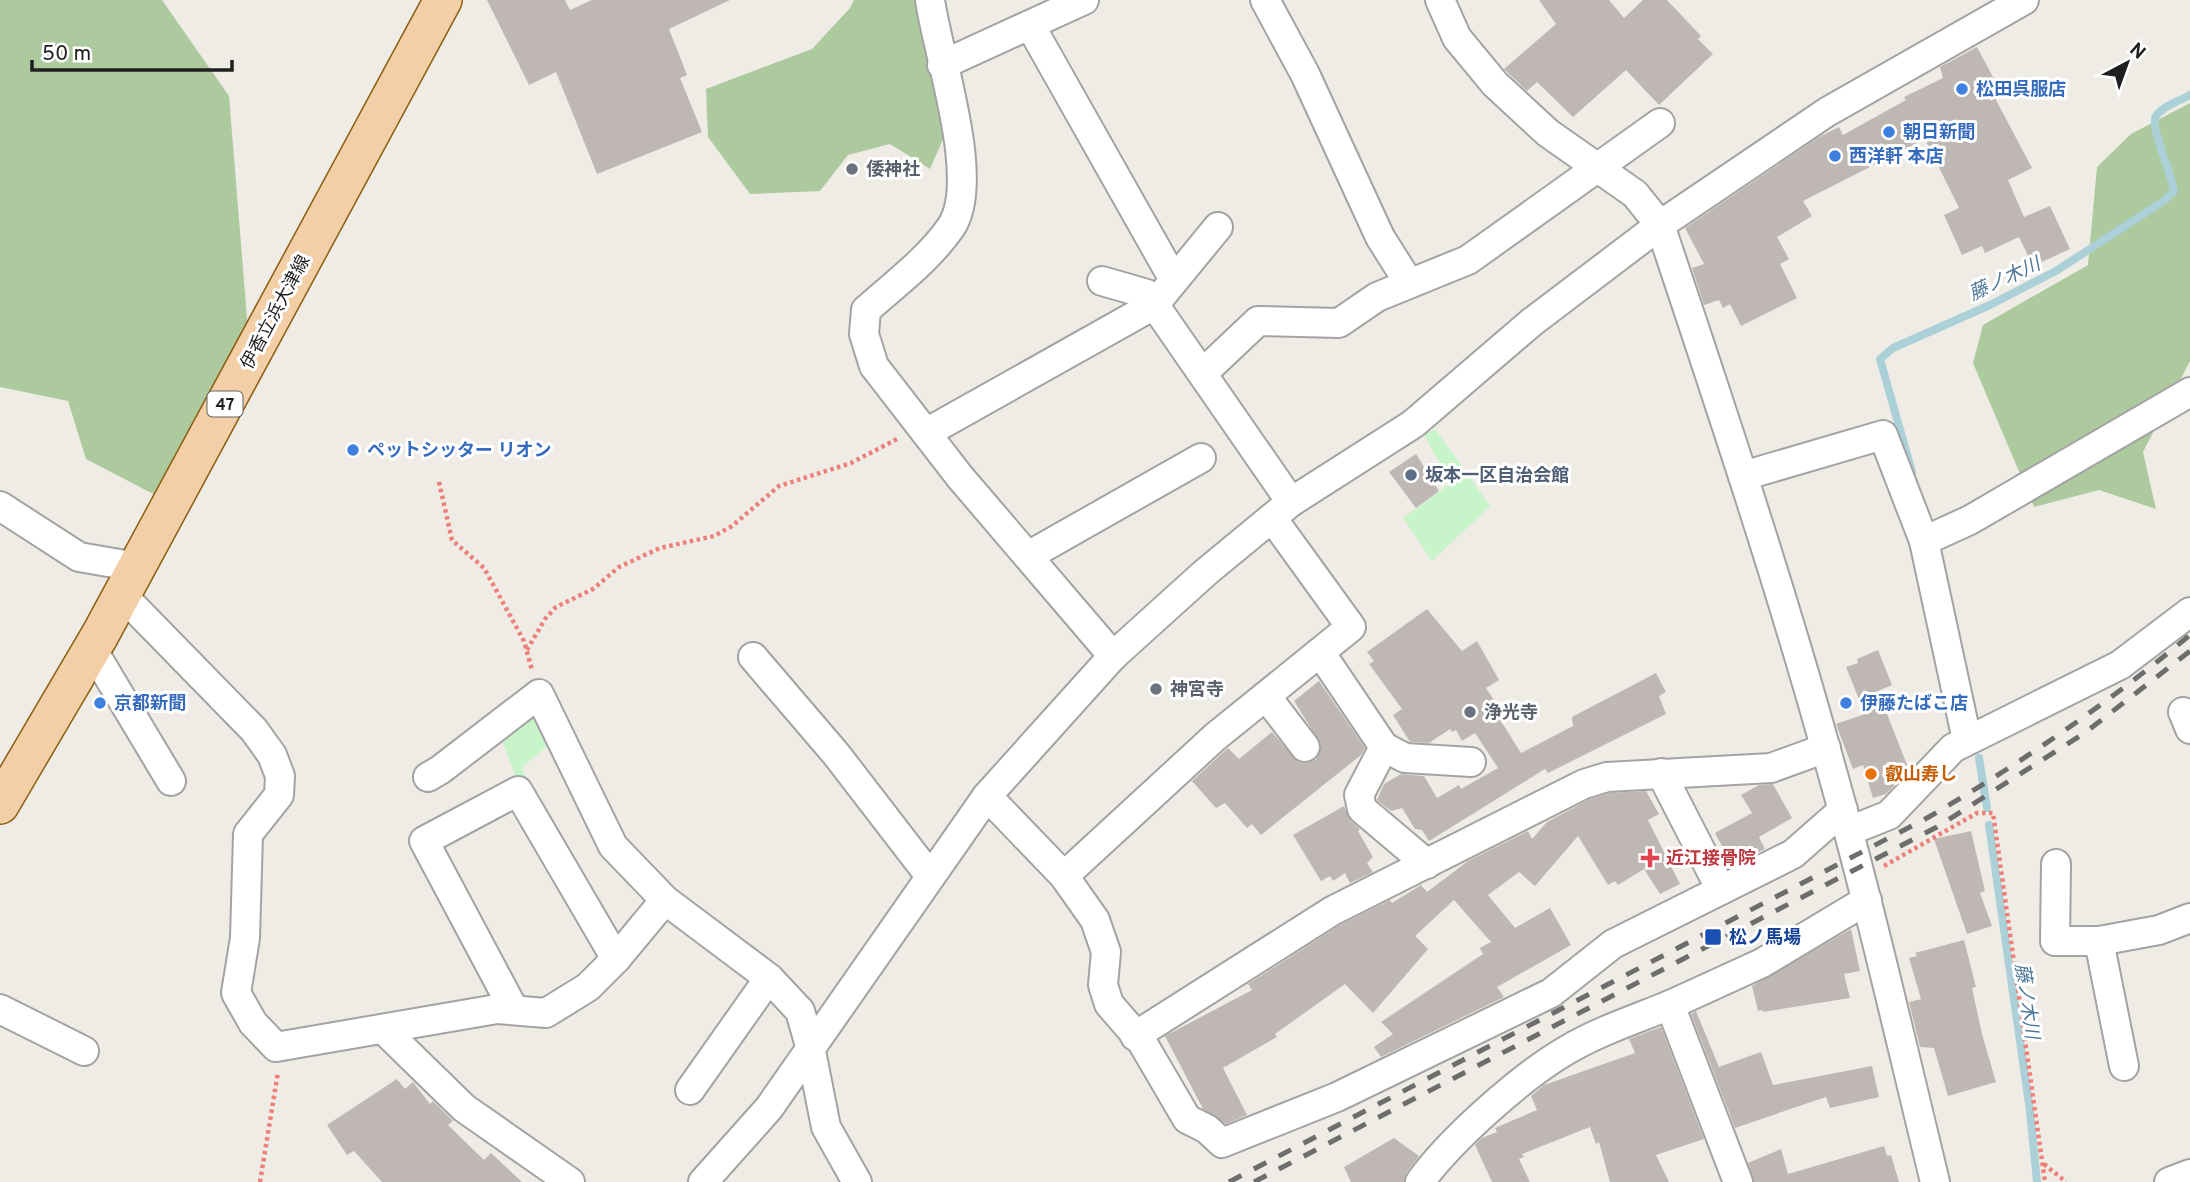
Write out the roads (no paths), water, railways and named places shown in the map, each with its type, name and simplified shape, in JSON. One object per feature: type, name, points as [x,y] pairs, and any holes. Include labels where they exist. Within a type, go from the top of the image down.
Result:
[{"type":"main road","name":"伊香立浜大津線","points":[[0,805],[130,581],[443,0]]},
{"type":"street","points":[[930,0],[959,143],[964,195],[952,225],[923,259],[866,310],[864,334],[874,366],[1113,656]]},
{"type":"street","points":[[942,65],[1084,0]]},
{"type":"street","points":[[1265,0],[1306,74],[1380,237],[1409,283]]},
{"type":"street","points":[[1440,0],[1457,38],[1495,85],[1548,133],[1634,194],[1660,225],[1743,476],[1826,748],[1864,889],[1935,1182]]},
{"type":"street","points":[[703,1182],[769,1108],[987,796],[1113,656],[1282,510],[1413,424],[1532,322],[1660,225],[1827,112],[2024,0]]},
{"type":"street","points":[[1030,24],[1174,281]]},
{"type":"street","points":[[1203,373],[1258,321],[1339,323],[1377,297],[1468,260],[1660,123]]},
{"type":"street","points":[[923,428],[1154,305],[1218,228]]},
{"type":"street","points":[[1064,876],[1214,737],[1351,627],[1203,373],[1147,294],[1102,281]]},
{"type":"street","points":[[1924,541],[1970,520],[2190,392]]},
{"type":"street","points":[[1743,476],[1883,435],[1924,541],[1966,740]]},
{"type":"street","points":[[1028,556],[1201,458]]},
{"type":"street","points":[[0,506],[79,557],[130,581],[272,755],[280,776],[279,795],[248,834],[246,939],[236,992],[253,1023],[276,1047],[497,1009],[546,1013],[588,986],[616,959],[664,900]]},
{"type":"street","points":[[987,796],[1064,876],[1103,937],[1106,952],[1103,985],[1109,1004],[1142,1042],[1187,1119],[1207,1129],[1222,1143],[1337,1097],[1470,1035],[1550,993],[1613,944],[1793,854],[1846,821],[1889,815],[1952,748],[2120,665],[2190,612]]},
{"type":"street","points":[[92,649],[171,781]]},
{"type":"street","points":[[1320,652],[1384,747],[1405,758],[1471,762]]},
{"type":"street","points":[[753,657],[836,754],[930,876]]},
{"type":"street","points":[[428,776],[440,771],[539,694],[613,845],[664,900],[769,978],[800,1012],[810,1046],[826,1127],[857,1182]]},
{"type":"street","points":[[1266,696],[1306,747]]},
{"type":"street","points":[[1384,747],[1359,795],[1362,809],[1427,864]]},
{"type":"street","points":[[1135,1036],[1332,911],[1584,784],[1607,777],[1771,768],[1826,748]]},
{"type":"street","points":[[1661,773],[1721,890]]},
{"type":"street","points":[[514,1010],[424,841],[518,791],[616,959]]},
{"type":"street","points":[[2056,864],[2055,941],[2099,941],[2159,930],[2190,918]]},
{"type":"street","points":[[1420,1182],[1436,1159],[1517,1086],[1567,1049],[1762,963],[1864,889]]},
{"type":"street","points":[[2099,941],[2124,1066]]},
{"type":"street","points":[[690,1090],[769,978]]},
{"type":"street","points":[[1670,1005],[1738,1182]]},
{"type":"street","points":[[0,1009],[84,1051]]},
{"type":"street","points":[[383,1029],[464,1108],[570,1182]]},
{"type":"street","points":[[2169,1182],[2190,1174]]},
{"type":"waterway","name":"藤ノ木川","points":[[1912,472],[1880,359],[1893,348],[1990,305],[2056,271],[2165,200],[2174,191],[2158,140],[2156,116],[2163,109],[2190,95]]},
{"type":"waterway","name":"藤ノ木川","points":[[1979,758],[1987,808]]},
{"type":"waterway","name":"藤ノ木川","points":[[1989,825],[2030,1111],[2037,1182]]},
{"type":"railway","points":[[1229,1182],[1927,818],[2062,732],[2190,635]]},
{"type":"railway","points":[[1254,1182],[1937,827],[2086,732],[2190,651]]},
{"type":"place","name":"松田呉服店","points":[[1962,89]]},
{"type":"place","name":"朝日新聞","points":[[1889,132]]},
{"type":"place","name":"西洋軒 本店","points":[[1835,156]]},
{"type":"place","name":"倭神社","points":[[852,169]]},
{"type":"place","name":"ペットシッター リオン","points":[[353,450]]},
{"type":"place","name":"坂本一区自治会館","points":[[1411,475]]},
{"type":"place","name":"神宮寺","points":[[1156,689]]},
{"type":"place","name":"京都新聞","points":[[100,703]]},
{"type":"place","name":"伊藤たばこ店","points":[[1846,703]]},
{"type":"place","name":"浄光寺","points":[[1470,712]]},
{"type":"place","name":"叡山寿し","points":[[1871,774]]},
{"type":"place","name":"近江接骨院","points":[[1650,858]]},
{"type":"place","name":"松ノ馬場","points":[[1713,937]]}]
